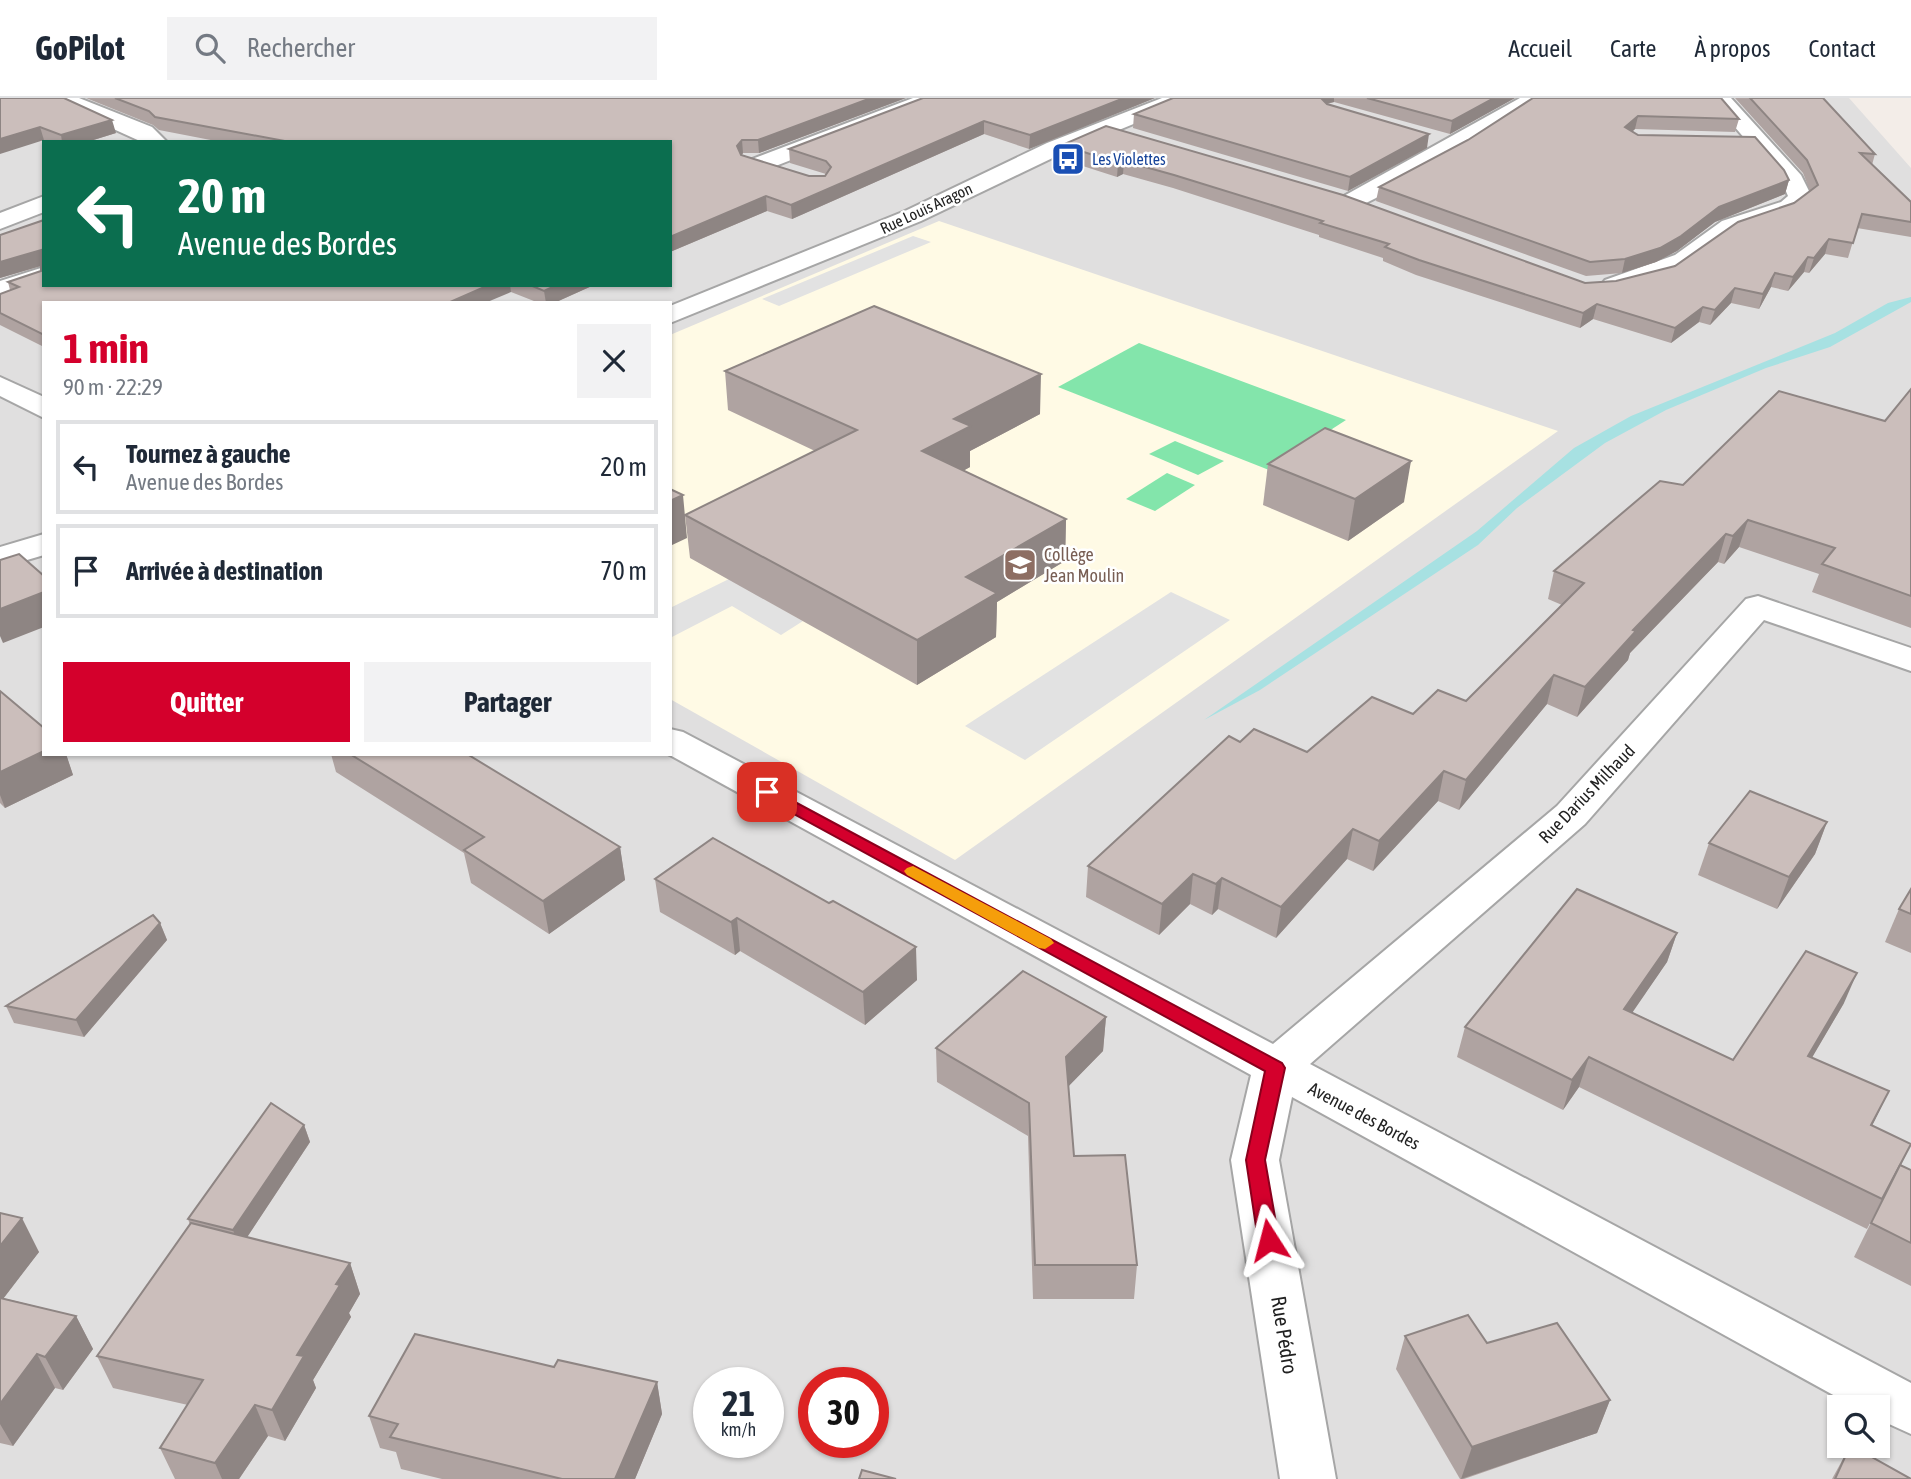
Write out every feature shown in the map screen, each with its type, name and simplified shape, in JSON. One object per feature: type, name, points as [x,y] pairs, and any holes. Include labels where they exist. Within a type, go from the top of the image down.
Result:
[{"type":"street","points":[[61,98],[145,132],[154,140]]},
{"type":"street","points":[[794,175],[751,161],[932,98]]},
{"type":"street","points":[[944,98],[953,98]]},
{"type":"street","name":"Rue Louis Aragon","points":[[672,314],[914,216],[995,175],[1181,98]]},
{"type":"street","points":[[1596,288],[1649,275],[1684,260],[1730,226],[1789,207],[1800,197],[1793,180],[1720,98]]},
{"type":"street","points":[[1350,202],[1456,146],[1526,99]]},
{"type":"street","points":[[1107,129],[1144,141]]},
{"type":"street","points":[[1419,135],[1456,146]]},
{"type":"street","points":[[1731,141],[1759,142]]},
{"type":"street","points":[[1325,194],[1379,213]]},
{"type":"street","points":[[0,222],[42,204]]},
{"type":"street","points":[[0,290],[42,276]]},
{"type":"street","points":[[0,385],[42,408]]},
{"type":"street","points":[[0,558],[42,545]]},
{"type":"street","name":"Rue Darius Milhaud","points":[[1275,1068],[1571,815],[1758,606],[1911,660]]},
{"type":"street","name":"Avenue des Bordes","points":[[672,741],[1911,1410]]},
{"type":"street","name":"Rue Pédro","points":[[1275,1068],[1255,1160],[1308,1479]]},
{"type":"shaded area","points":[[0,98],[1849,98],[1911,168],[1911,1479],[0,1479]]},
{"type":"shaded area","name":"Collège Jean Moulin","points":[[939,221],[1558,431],[955,860],[672,700],[672,334]]},
{"type":"shaded area","points":[[913,236],[931,242],[779,306],[762,299]]},
{"type":"shaded area","points":[[729,579],[803,621],[781,635],[732,606],[672,637],[672,607]]},
{"type":"shaded area","points":[[1171,592],[1230,620],[1025,760],[965,726]]},
{"type":"green space","points":[[1139,343],[1346,420],[1269,470],[1058,387]]},
{"type":"green space","points":[[1175,441],[1224,461],[1198,475],[1149,454]]},
{"type":"green space","points":[[1167,473],[1195,485],[1155,511],[1126,499]]},
{"type":"water","points":[[1911,297],[1911,302],[1830,347],[1766,368],[1666,410],[1605,443],[1517,508],[1478,545],[1260,690],[1204,720],[1477,531],[1574,448],[1631,416],[1835,333],[1888,303]]},
{"type":"building","points":[[0,98],[64,98],[112,120],[61,135],[40,127],[0,139]]},
{"type":"building","points":[[115,98],[871,98],[758,140],[742,140],[737,146],[741,155],[809,176],[825,176],[831,167],[826,161],[789,149],[923,98],[1124,98],[1030,135],[984,121],[791,205],[766,196],[672,236],[672,140],[279,140],[155,117],[149,111]]},
{"type":"building","points":[[1173,98],[1321,98],[1327,104],[1429,134],[1350,177],[1134,114]]},
{"type":"building","points":[[1367,98],[1494,98],[1452,121]]},
{"type":"building","points":[[1533,98],[1721,98],[1739,119],[1638,116],[1625,127],[1638,135],[1755,137],[1784,170],[1789,180],[1719,207],[1681,236],[1660,248],[1625,259],[1590,262],[1379,187],[1468,140]]},
{"type":"building","points":[[1750,98],[1823,98],[1875,154],[1860,153],[1911,202],[1911,222],[1862,214],[1853,243],[1829,239],[1814,258],[1808,257],[1793,277],[1775,273],[1763,294],[1735,288],[1715,310],[1703,307],[1675,328],[1597,304],[1583,313],[1419,260],[1385,247],[1389,244],[1320,223],[1323,221],[1174,175],[1124,161],[1118,163],[1062,145],[1106,126],[1343,195],[1585,283],[1616,281],[1675,266],[1738,222],[1794,203],[1818,185],[1807,160]]},
{"type":"building","points":[[42,221],[42,287],[484,287],[453,301],[42,301],[42,334],[0,313],[0,294],[19,287],[8,282],[41,271],[41,250],[0,262],[0,235]]},
{"type":"building","points":[[535,287],[553,287],[544,291]]},
{"type":"building","points":[[874,306],[1041,374],[954,419],[971,426],[922,451],[1066,519],[966,577],[997,593],[917,640],[685,515],[857,430],[725,371]]},
{"type":"building","points":[[1911,389],[1911,596],[1822,564],[1835,548],[1748,520],[1733,536],[1726,534],[1633,630],[1636,631],[1585,687],[1554,675],[1466,780],[1444,771],[1379,841],[1353,829],[1281,907],[1222,878],[1216,884],[1193,874],[1162,904],[1088,866],[1229,736],[1240,742],[1254,729],[1307,752],[1372,697],[1413,714],[1438,690],[1466,701],[1584,583],[1554,571],[1660,481],[1683,485],[1779,391],[1885,421]]},
{"type":"building","points":[[1325,428],[1411,461],[1355,499],[1268,464]]},
{"type":"building","points":[[672,490],[683,495],[672,500]]},
{"type":"building","points":[[19,554],[42,574],[42,593],[0,609],[0,560]]},
{"type":"building","points":[[0,691],[42,726],[42,752],[0,772]]},
{"type":"building","points":[[353,756],[470,756],[620,847],[543,901],[464,850],[484,837]]},
{"type":"building","points":[[1750,791],[1827,822],[1789,877],[1709,843]]},
{"type":"building","points":[[713,838],[829,903],[833,901],[916,947],[863,992],[737,918],[731,922],[655,879]]},
{"type":"building","points":[[1577,889],[1677,933],[1624,1009],[1733,1060],[1806,951],[1857,973],[1808,1056],[1889,1091],[1871,1125],[1911,1144],[1882,1199],[1589,1057],[1572,1080],[1465,1027]]},
{"type":"building","points":[[1911,889],[1911,914],[1899,909]]},
{"type":"building","points":[[153,915],[160,923],[76,1020],[6,1006]]},
{"type":"building","points":[[1023,971],[1106,1017],[1066,1057],[1074,1156],[1125,1155],[1137,1265],[1035,1265],[1029,1103],[936,1048]]},
{"type":"building","points":[[271,1103],[304,1125],[233,1230],[188,1219]]},
{"type":"building","points":[[1900,1165],[1911,1170],[1911,1243],[1871,1223]]},
{"type":"building","points":[[0,1213],[22,1218],[0,1246]]},
{"type":"building","points":[[191,1223],[350,1263],[336,1284],[340,1285],[297,1355],[304,1356],[272,1410],[255,1405],[215,1463],[160,1448],[203,1380],[97,1356]]},
{"type":"building","points":[[0,1298],[76,1316],[45,1357],[37,1354],[0,1404]]},
{"type":"building","points":[[1468,1315],[1487,1343],[1557,1323],[1610,1400],[1472,1447],[1405,1336]]},
{"type":"building","points":[[415,1334],[554,1367],[558,1360],[657,1382],[615,1479],[562,1479],[390,1437],[398,1424],[369,1416]]},
{"type":"building","points":[[1845,1458],[1873,1458],[1911,1479],[1835,1479]]},
{"type":"building","points":[[862,1470],[896,1479],[859,1479]]},
{"type":"slow traffic","points":[[913,871],[1045,943]]},
{"type":"place","name":"Les Violettes","points":[[1068,159]]},
{"type":"place","name":"Collège Jean Moulin","points":[[1020,565]]},
{"type":"route","points":[[767,792],[1275,1068],[1255,1160],[1269,1240]]}]
